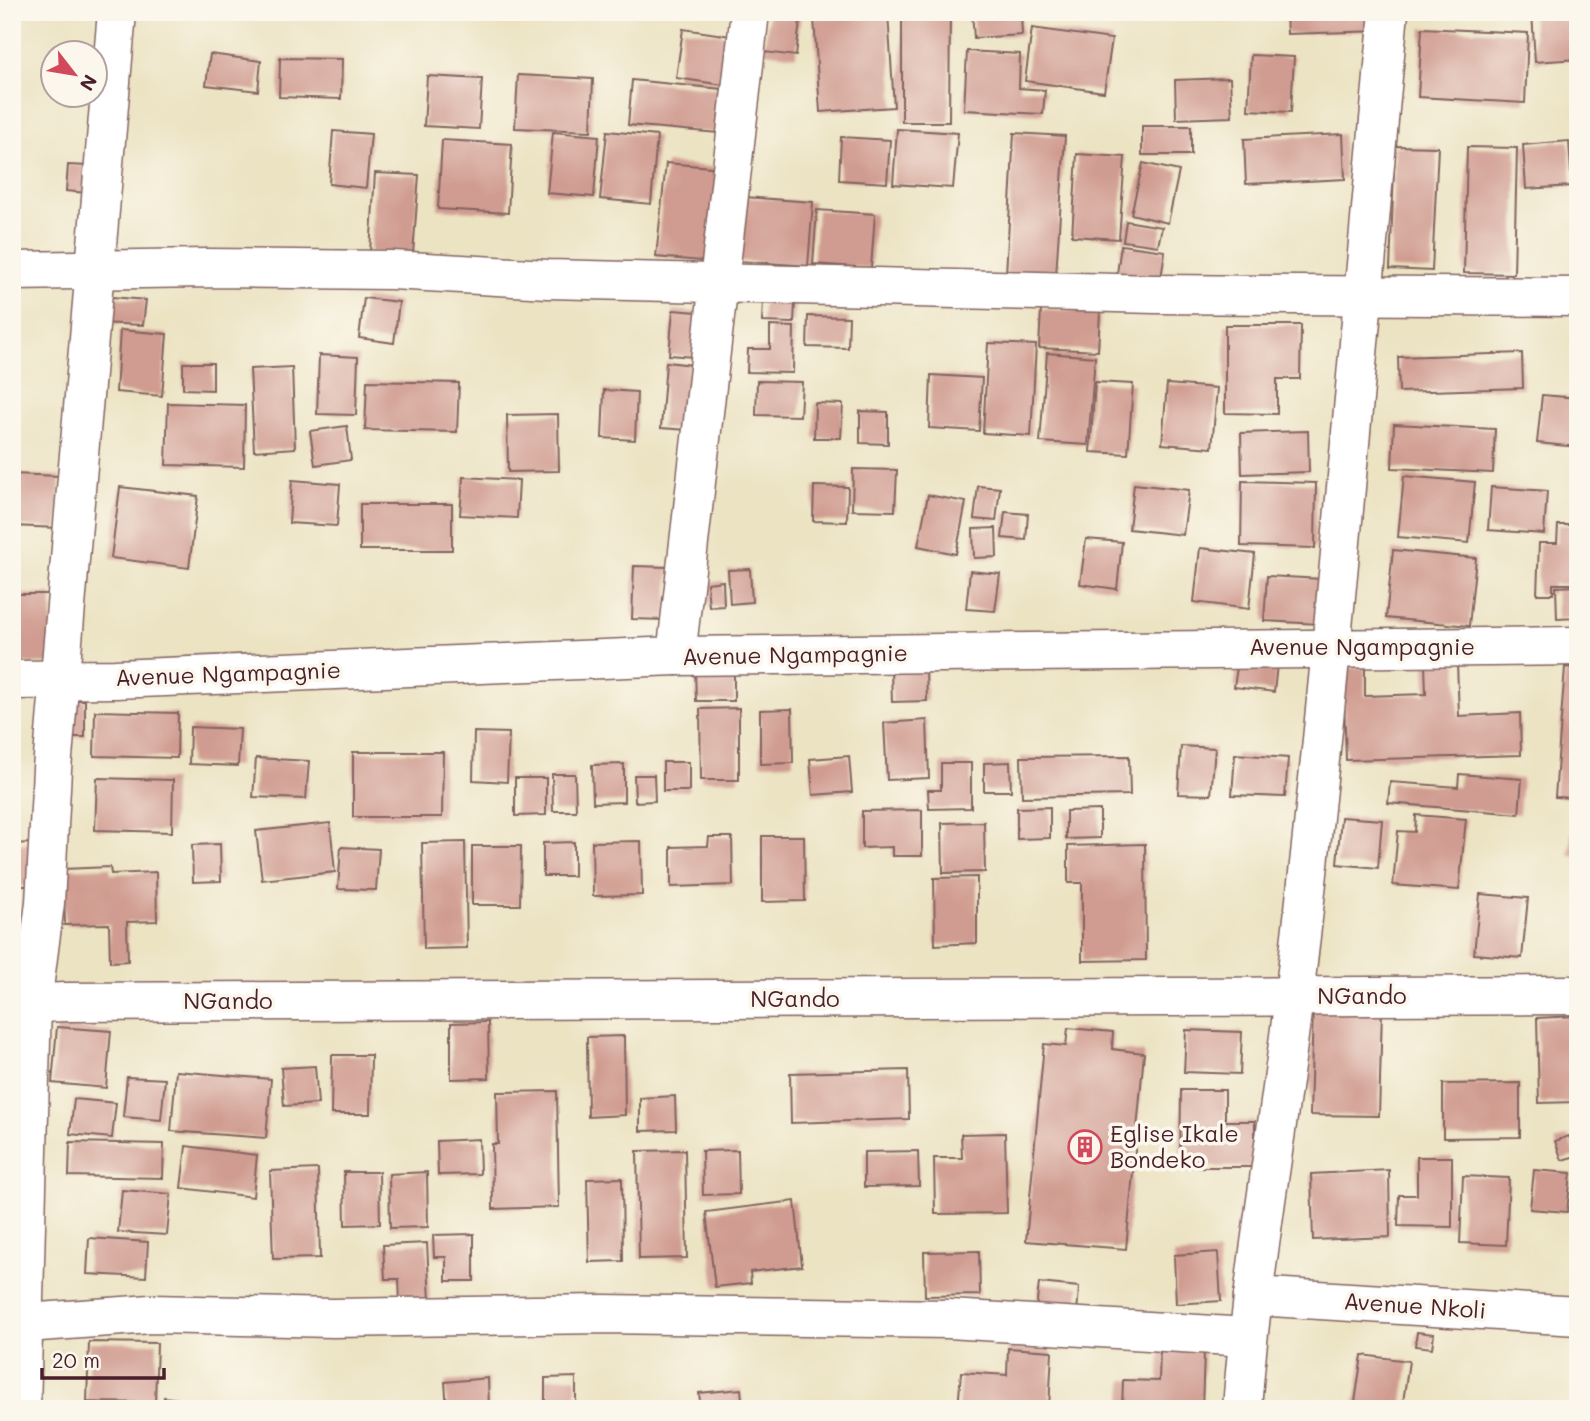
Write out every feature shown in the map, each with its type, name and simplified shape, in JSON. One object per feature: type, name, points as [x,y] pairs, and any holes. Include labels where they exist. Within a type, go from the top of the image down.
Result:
[{"type":"street","points":[[21,1409],[18,1323],[22,1004],[45,903],[52,769],[117,12]]},
{"type":"street","points":[[676,656],[751,12]]},
{"type":"street","points":[[1242,1409],[1247,1337],[1294,997],[1331,647],[1389,12]]},
{"type":"street","points":[[12,271],[205,268],[392,270],[548,279],[1155,294],[1578,297]]},
{"type":"street","name":"Avenue Ngampagnie","points":[[12,680],[676,656],[1578,646]]},
{"type":"street","name":"NGando","points":[[22,1004],[1578,995]]},
{"type":"street","name":"Avenue Nkoli","points":[[1253,1296],[1578,1316]]},
{"type":"street","points":[[18,1323],[152,1314],[333,1318],[603,1314],[949,1319],[1247,1337]]},
{"type":"building","points":[[769,12],[801,12],[796,56],[764,52]]},
{"type":"building","points":[[902,12],[950,12],[949,122],[902,122]]},
{"type":"building","points":[[972,12],[1021,12],[1022,35],[974,38]]},
{"type":"building","points":[[1032,12],[1063,12],[1063,19],[1032,18]]},
{"type":"building","points":[[1286,12],[1381,12],[1381,31],[1287,34]]},
{"type":"building","points":[[1532,12],[1578,12],[1578,59],[1535,62]]},
{"type":"building","points":[[888,13],[894,107],[820,112],[814,18]]},
{"type":"building","points":[[1032,28],[1112,39],[1104,92],[1025,81]]},
{"type":"building","points":[[1422,28],[1528,33],[1525,103],[1418,97]]},
{"type":"building","points":[[683,29],[731,36],[724,85],[676,78]]},
{"type":"building","points":[[967,51],[1020,54],[1019,88],[1045,90],[1043,114],[964,110]]},
{"type":"building","points":[[210,54],[261,61],[258,91],[206,85]]},
{"type":"building","points":[[1251,55],[1294,57],[1291,112],[1248,110]]},
{"type":"building","points":[[280,58],[342,59],[341,99],[279,97]]},
{"type":"building","points":[[518,75],[593,79],[591,131],[515,128]]},
{"type":"building","points":[[427,76],[482,79],[479,129],[424,126]]},
{"type":"building","points":[[1230,78],[1232,117],[1176,119],[1175,80]]},
{"type":"building","points":[[632,80],[722,89],[718,133],[628,125]]},
{"type":"building","points":[[12,119],[19,120],[15,164],[12,164]]},
{"type":"building","points":[[1142,126],[1191,126],[1191,155],[1142,155]]},
{"type":"building","points":[[897,129],[958,133],[953,188],[893,184]]},
{"type":"building","points":[[333,131],[371,134],[366,188],[329,184]]},
{"type":"building","points":[[607,131],[657,136],[651,204],[600,199]]},
{"type":"building","points":[[553,132],[599,136],[594,197],[547,193]]},
{"type":"building","points":[[1014,133],[1065,136],[1056,276],[1006,274]]},
{"type":"building","points":[[1343,134],[1345,179],[1246,184],[1244,139]]},
{"type":"building","points":[[841,137],[890,140],[887,183],[839,180]]},
{"type":"building","points":[[442,140],[512,144],[508,213],[438,209]]},
{"type":"building","points":[[1569,141],[1572,186],[1526,189],[1523,145]]},
{"type":"building","points":[[1395,146],[1438,147],[1432,271],[1390,269]]},
{"type":"building","points":[[1467,147],[1517,148],[1514,274],[1464,273]]},
{"type":"building","points":[[1077,154],[1125,157],[1119,239],[1072,236]]},
{"type":"building","points":[[666,163],[722,168],[713,262],[656,257]]},
{"type":"building","points":[[1143,163],[1179,171],[1168,223],[1131,214]]},
{"type":"building","points":[[68,165],[88,166],[87,193],[66,191]]},
{"type":"building","points":[[375,173],[419,175],[413,254],[370,252]]},
{"type":"building","points":[[744,197],[813,202],[808,266],[739,261]]},
{"type":"building","points":[[817,210],[875,214],[871,268],[813,264]]},
{"type":"building","points":[[1126,221],[1162,227],[1158,246],[1123,241]]},
{"type":"building","points":[[1121,245],[1165,251],[1160,286],[1116,281]]},
{"type":"building","points":[[100,296],[146,300],[143,325],[99,323]]},
{"type":"building","points":[[364,298],[399,302],[394,343],[359,338]]},
{"type":"building","points":[[763,301],[795,302],[794,323],[762,322]]},
{"type":"building","points":[[1041,309],[1100,312],[1098,351],[1039,348]]},
{"type":"building","points":[[673,310],[710,313],[707,358],[669,355]]},
{"type":"building","points":[[808,316],[849,317],[848,348],[807,347]]},
{"type":"building","points":[[1225,325],[1301,325],[1300,379],[1277,379],[1277,414],[1225,413]]},
{"type":"building","points":[[770,326],[794,327],[793,373],[747,372],[748,349],[770,349]]},
{"type":"building","points":[[18,328],[17,373],[12,373],[12,329]]},
{"type":"building","points":[[120,330],[167,334],[162,396],[116,392]]},
{"type":"building","points":[[988,343],[1036,345],[1031,436],[983,433]]},
{"type":"building","points":[[1047,353],[1095,357],[1088,445],[1040,442]]},
{"type":"building","points":[[1522,353],[1523,388],[1399,392],[1398,357]]},
{"type":"building","points":[[319,355],[358,357],[356,415],[317,414]]},
{"type":"building","points":[[666,362],[693,365],[687,430],[661,428]]},
{"type":"building","points":[[183,363],[213,363],[213,390],[183,389]]},
{"type":"building","points":[[292,367],[295,448],[254,451],[250,369]]},
{"type":"building","points":[[931,375],[982,378],[979,431],[929,428]]},
{"type":"building","points":[[367,381],[459,383],[457,432],[365,430]]},
{"type":"building","points":[[757,381],[802,382],[800,416],[756,415]]},
{"type":"building","points":[[1095,382],[1133,384],[1128,454],[1090,452]]},
{"type":"building","points":[[1167,384],[1217,388],[1212,448],[1162,444]]},
{"type":"building","points":[[604,390],[637,392],[635,440],[602,438]]},
{"type":"building","points":[[1542,395],[1578,398],[1578,447],[1537,443]]},
{"type":"building","points":[[168,403],[245,405],[244,467],[166,465]]},
{"type":"building","points":[[815,403],[843,404],[841,438],[814,438]]},
{"type":"building","points":[[860,411],[888,412],[888,444],[860,443]]},
{"type":"building","points":[[558,414],[559,471],[508,472],[507,415]]},
{"type":"building","points":[[1394,424],[1495,429],[1493,473],[1392,468]]},
{"type":"building","points":[[347,426],[351,460],[315,465],[310,431]]},
{"type":"building","points":[[1308,431],[1309,472],[1242,474],[1241,433]]},
{"type":"building","points":[[853,469],[897,470],[895,511],[852,510]]},
{"type":"building","points":[[12,474],[60,476],[58,528],[12,526]]},
{"type":"building","points":[[1404,476],[1475,482],[1469,543],[1398,537]]},
{"type":"building","points":[[463,477],[519,480],[517,518],[460,515]]},
{"type":"building","points":[[292,480],[340,484],[337,526],[289,523]]},
{"type":"building","points":[[1242,481],[1316,483],[1315,548],[1241,546]]},
{"type":"building","points":[[1134,484],[1189,490],[1183,535],[1129,529]]},
{"type":"building","points":[[814,486],[848,487],[847,522],[813,521]]},
{"type":"building","points":[[978,486],[1000,488],[996,521],[974,519]]},
{"type":"building","points":[[120,487],[198,496],[189,568],[111,558]]},
{"type":"building","points":[[1491,487],[1547,491],[1544,534],[1488,530]]},
{"type":"building","points":[[928,495],[966,502],[956,554],[918,546]]},
{"type":"building","points":[[360,504],[452,504],[452,550],[360,550]]},
{"type":"building","points":[[1005,512],[1028,514],[1026,540],[1002,538]]},
{"type":"building","points":[[1558,525],[1578,525],[1578,584],[1553,584],[1553,594],[1537,594],[1539,543],[1557,543]]},
{"type":"building","points":[[996,528],[997,557],[974,558],[973,529]]},
{"type":"building","points":[[1086,539],[1122,542],[1117,589],[1080,584]]},
{"type":"building","points":[[1200,548],[1255,554],[1249,609],[1194,602]]},
{"type":"building","points":[[1393,550],[1476,558],[1469,626],[1386,618]]},
{"type":"building","points":[[634,566],[669,567],[667,620],[632,619]]},
{"type":"building","points":[[750,569],[752,602],[730,604],[728,570]]},
{"type":"building","points":[[970,571],[1000,574],[995,611],[966,609]]},
{"type":"building","points":[[1267,576],[1322,579],[1320,624],[1264,621]]},
{"type":"building","points":[[723,581],[724,606],[709,607],[707,583]]},
{"type":"building","points":[[1578,586],[1578,618],[1557,619],[1556,587]]},
{"type":"building","points":[[13,594],[52,594],[51,664],[12,664]]},
{"type":"building","points":[[1238,661],[1277,665],[1274,692],[1234,687]]},
{"type":"building","points":[[1425,663],[1457,663],[1459,716],[1520,713],[1521,755],[1346,760],[1343,668],[1365,667],[1365,696],[1426,694]]},
{"type":"building","points":[[1565,667],[1578,668],[1578,798],[1555,797]]},
{"type":"building","points":[[926,669],[927,701],[892,702],[891,671]]},
{"type":"building","points":[[695,670],[734,670],[734,701],[696,701]]},
{"type":"building","points":[[62,700],[85,700],[85,737],[62,737]]},
{"type":"building","points":[[739,708],[739,780],[701,780],[700,709]]},
{"type":"building","points":[[792,709],[793,763],[760,764],[760,710]]},
{"type":"building","points":[[95,711],[178,713],[177,758],[94,756]]},
{"type":"building","points":[[927,720],[929,778],[887,780],[884,723]]},
{"type":"building","points":[[190,727],[240,729],[238,766],[189,764]]},
{"type":"building","points":[[474,732],[509,733],[507,782],[473,780]]},
{"type":"building","points":[[1181,746],[1215,748],[1211,795],[1178,794]]},
{"type":"building","points":[[353,752],[443,752],[442,817],[353,817]]},
{"type":"building","points":[[1235,754],[1288,758],[1285,797],[1232,795]]},
{"type":"building","points":[[849,756],[852,792],[813,795],[810,759]]},
{"type":"building","points":[[1129,756],[1130,795],[1022,797],[1021,757]]},
{"type":"building","points":[[256,758],[309,761],[306,799],[253,797]]},
{"type":"building","points":[[663,762],[689,762],[689,791],[663,791]]},
{"type":"building","points":[[1010,762],[1011,791],[984,791],[984,763]]},
{"type":"building","points":[[941,763],[971,763],[971,808],[929,809],[928,790],[941,790]]},
{"type":"building","points":[[624,764],[624,802],[593,803],[592,765]]},
{"type":"building","points":[[552,774],[575,774],[576,811],[553,811]]},
{"type":"building","points":[[1459,774],[1522,779],[1519,814],[1388,803],[1390,782],[1458,787]]},
{"type":"building","points":[[634,775],[654,775],[655,801],[635,802]]},
{"type":"building","points":[[97,778],[173,780],[172,832],[95,830]]},
{"type":"building","points":[[515,778],[546,778],[546,815],[515,816]]},
{"type":"building","points":[[1050,807],[1050,838],[1017,839],[1017,808]]},
{"type":"building","points":[[922,810],[922,856],[892,856],[892,847],[862,848],[862,811]]},
{"type":"building","points":[[1100,810],[1100,838],[1066,839],[1066,811]]},
{"type":"building","points":[[1416,815],[1466,819],[1459,890],[1393,885],[1398,831],[1415,832]]},
{"type":"building","points":[[1341,817],[1382,820],[1378,868],[1337,864]]},
{"type":"building","points":[[1573,818],[1578,819],[1578,856],[1569,855]]},
{"type":"building","points":[[984,822],[985,872],[943,873],[942,823]]},
{"type":"building","points":[[330,823],[335,872],[262,880],[256,831]]},
{"type":"building","points":[[762,836],[804,836],[805,901],[762,902]]},
{"type":"building","points":[[709,837],[732,837],[733,885],[671,887],[671,847],[708,846]]},
{"type":"building","points":[[641,841],[642,895],[593,896],[592,842]]},
{"type":"building","points":[[465,842],[467,948],[424,949],[422,843]]},
{"type":"building","points":[[574,842],[574,876],[543,876],[543,843]]},
{"type":"building","points":[[31,843],[32,886],[12,886],[12,844]]},
{"type":"building","points":[[220,844],[221,881],[193,882],[192,845]]},
{"type":"building","points":[[1145,844],[1146,960],[1082,961],[1082,883],[1068,883],[1068,846]]},
{"type":"building","points":[[472,846],[521,846],[520,905],[472,905]]},
{"type":"building","points":[[341,847],[379,849],[376,890],[338,889]]},
{"type":"building","points":[[110,867],[111,874],[156,872],[157,921],[127,922],[128,961],[110,962],[109,924],[65,925],[63,869]]},
{"type":"building","points":[[977,877],[977,943],[935,945],[934,878]]},
{"type":"building","points":[[1480,894],[1528,898],[1522,958],[1474,954]]},
{"type":"building","points":[[1313,1009],[1382,1010],[1379,1116],[1310,1115]]},
{"type":"building","points":[[1577,1016],[1578,1102],[1539,1103],[1537,1018]]},
{"type":"building","points":[[488,1022],[489,1078],[451,1079],[451,1023]]},
{"type":"building","points":[[57,1027],[111,1031],[106,1088],[52,1083]]},
{"type":"building","name":"Eglise Ikale Bondeko","points":[[1068,1028],[1113,1032],[1112,1049],[1144,1053],[1126,1249],[1026,1241],[1044,1044],[1066,1046]]},
{"type":"building","points":[[1186,1030],[1242,1032],[1240,1074],[1184,1072]]},
{"type":"building","points":[[624,1036],[625,1115],[588,1117],[587,1037]]},
{"type":"building","points":[[332,1055],[371,1055],[370,1114],[331,1114]]},
{"type":"building","points":[[315,1066],[318,1104],[284,1106],[281,1068]]},
{"type":"building","points":[[908,1070],[909,1119],[791,1123],[790,1073]]},
{"type":"building","points":[[176,1071],[271,1079],[266,1138],[171,1131]]},
{"type":"building","points":[[127,1077],[165,1079],[161,1120],[123,1117]]},
{"type":"building","points":[[1520,1083],[1520,1137],[1443,1138],[1443,1084]]},
{"type":"building","points":[[1181,1090],[1225,1090],[1225,1121],[1255,1121],[1255,1167],[1180,1167]]},
{"type":"building","points":[[557,1091],[559,1207],[493,1209],[492,1144],[498,1144],[497,1092]]},
{"type":"building","points":[[675,1096],[676,1130],[640,1131],[640,1098]]},
{"type":"building","points":[[74,1099],[116,1103],[112,1138],[70,1134]]},
{"type":"building","points":[[1005,1133],[1007,1213],[935,1214],[934,1158],[962,1158],[961,1134]]},
{"type":"building","points":[[1569,1136],[1576,1156],[1562,1160],[1555,1141]]},
{"type":"building","points":[[479,1139],[480,1174],[438,1175],[437,1141]]},
{"type":"building","points":[[70,1142],[164,1144],[163,1178],[69,1176]]},
{"type":"building","points":[[186,1146],[257,1155],[253,1197],[181,1188]]},
{"type":"building","points":[[685,1150],[687,1258],[639,1259],[637,1151]]},
{"type":"building","points":[[738,1150],[739,1194],[703,1195],[702,1151]]},
{"type":"building","points":[[918,1151],[919,1186],[864,1187],[864,1152]]},
{"type":"building","points":[[1417,1157],[1452,1157],[1452,1227],[1398,1226],[1399,1195],[1417,1195]]},
{"type":"building","points":[[318,1169],[320,1258],[273,1259],[270,1171]]},
{"type":"building","points":[[1389,1170],[1390,1237],[1313,1240],[1311,1174]]},
{"type":"building","points":[[1534,1170],[1571,1173],[1567,1212],[1530,1209]]},
{"type":"building","points":[[344,1172],[379,1172],[380,1224],[345,1225]]},
{"type":"building","points":[[427,1172],[428,1227],[390,1228],[389,1174]]},
{"type":"building","points":[[1463,1176],[1509,1178],[1506,1245],[1460,1243]]},
{"type":"building","points":[[622,1178],[623,1261],[589,1262],[587,1179]]},
{"type":"building","points":[[122,1190],[171,1194],[167,1235],[118,1232]]},
{"type":"building","points":[[795,1201],[802,1266],[750,1272],[751,1283],[715,1287],[706,1212]]},
{"type":"building","points":[[474,1234],[474,1281],[446,1281],[446,1257],[434,1257],[433,1235]]},
{"type":"building","points":[[89,1238],[148,1242],[146,1277],[87,1274]]},
{"type":"building","points":[[427,1243],[430,1301],[400,1302],[399,1279],[385,1279],[383,1245]]},
{"type":"building","points":[[979,1251],[980,1295],[925,1296],[924,1252]]},
{"type":"building","points":[[1218,1252],[1221,1301],[1176,1304],[1174,1255]]},
{"type":"building","points":[[1039,1283],[1079,1287],[1077,1313],[1036,1310]]},
{"type":"building","points":[[1417,1332],[1434,1334],[1432,1348],[1415,1346]]},
{"type":"building","points":[[89,1342],[157,1343],[155,1403],[87,1402]]},
{"type":"building","points":[[1008,1348],[1052,1351],[1049,1409],[958,1409],[961,1372],[1007,1375]]},
{"type":"building","points":[[1160,1350],[1204,1351],[1202,1409],[1122,1409],[1123,1380],[1159,1381]]},
{"type":"building","points":[[1362,1355],[1409,1361],[1402,1409],[1354,1409]]},
{"type":"building","points":[[576,1377],[576,1409],[545,1409],[545,1378]]},
{"type":"building","points":[[488,1378],[489,1409],[447,1409],[445,1382]]},
{"type":"building","points":[[741,1389],[743,1409],[701,1409],[699,1393]]},
{"type":"building","points":[[164,1397],[240,1407],[240,1409],[163,1409]]},
{"type":"place","name":"Eglise Ikale Bondeko","points":[[1085,1147]]}]
